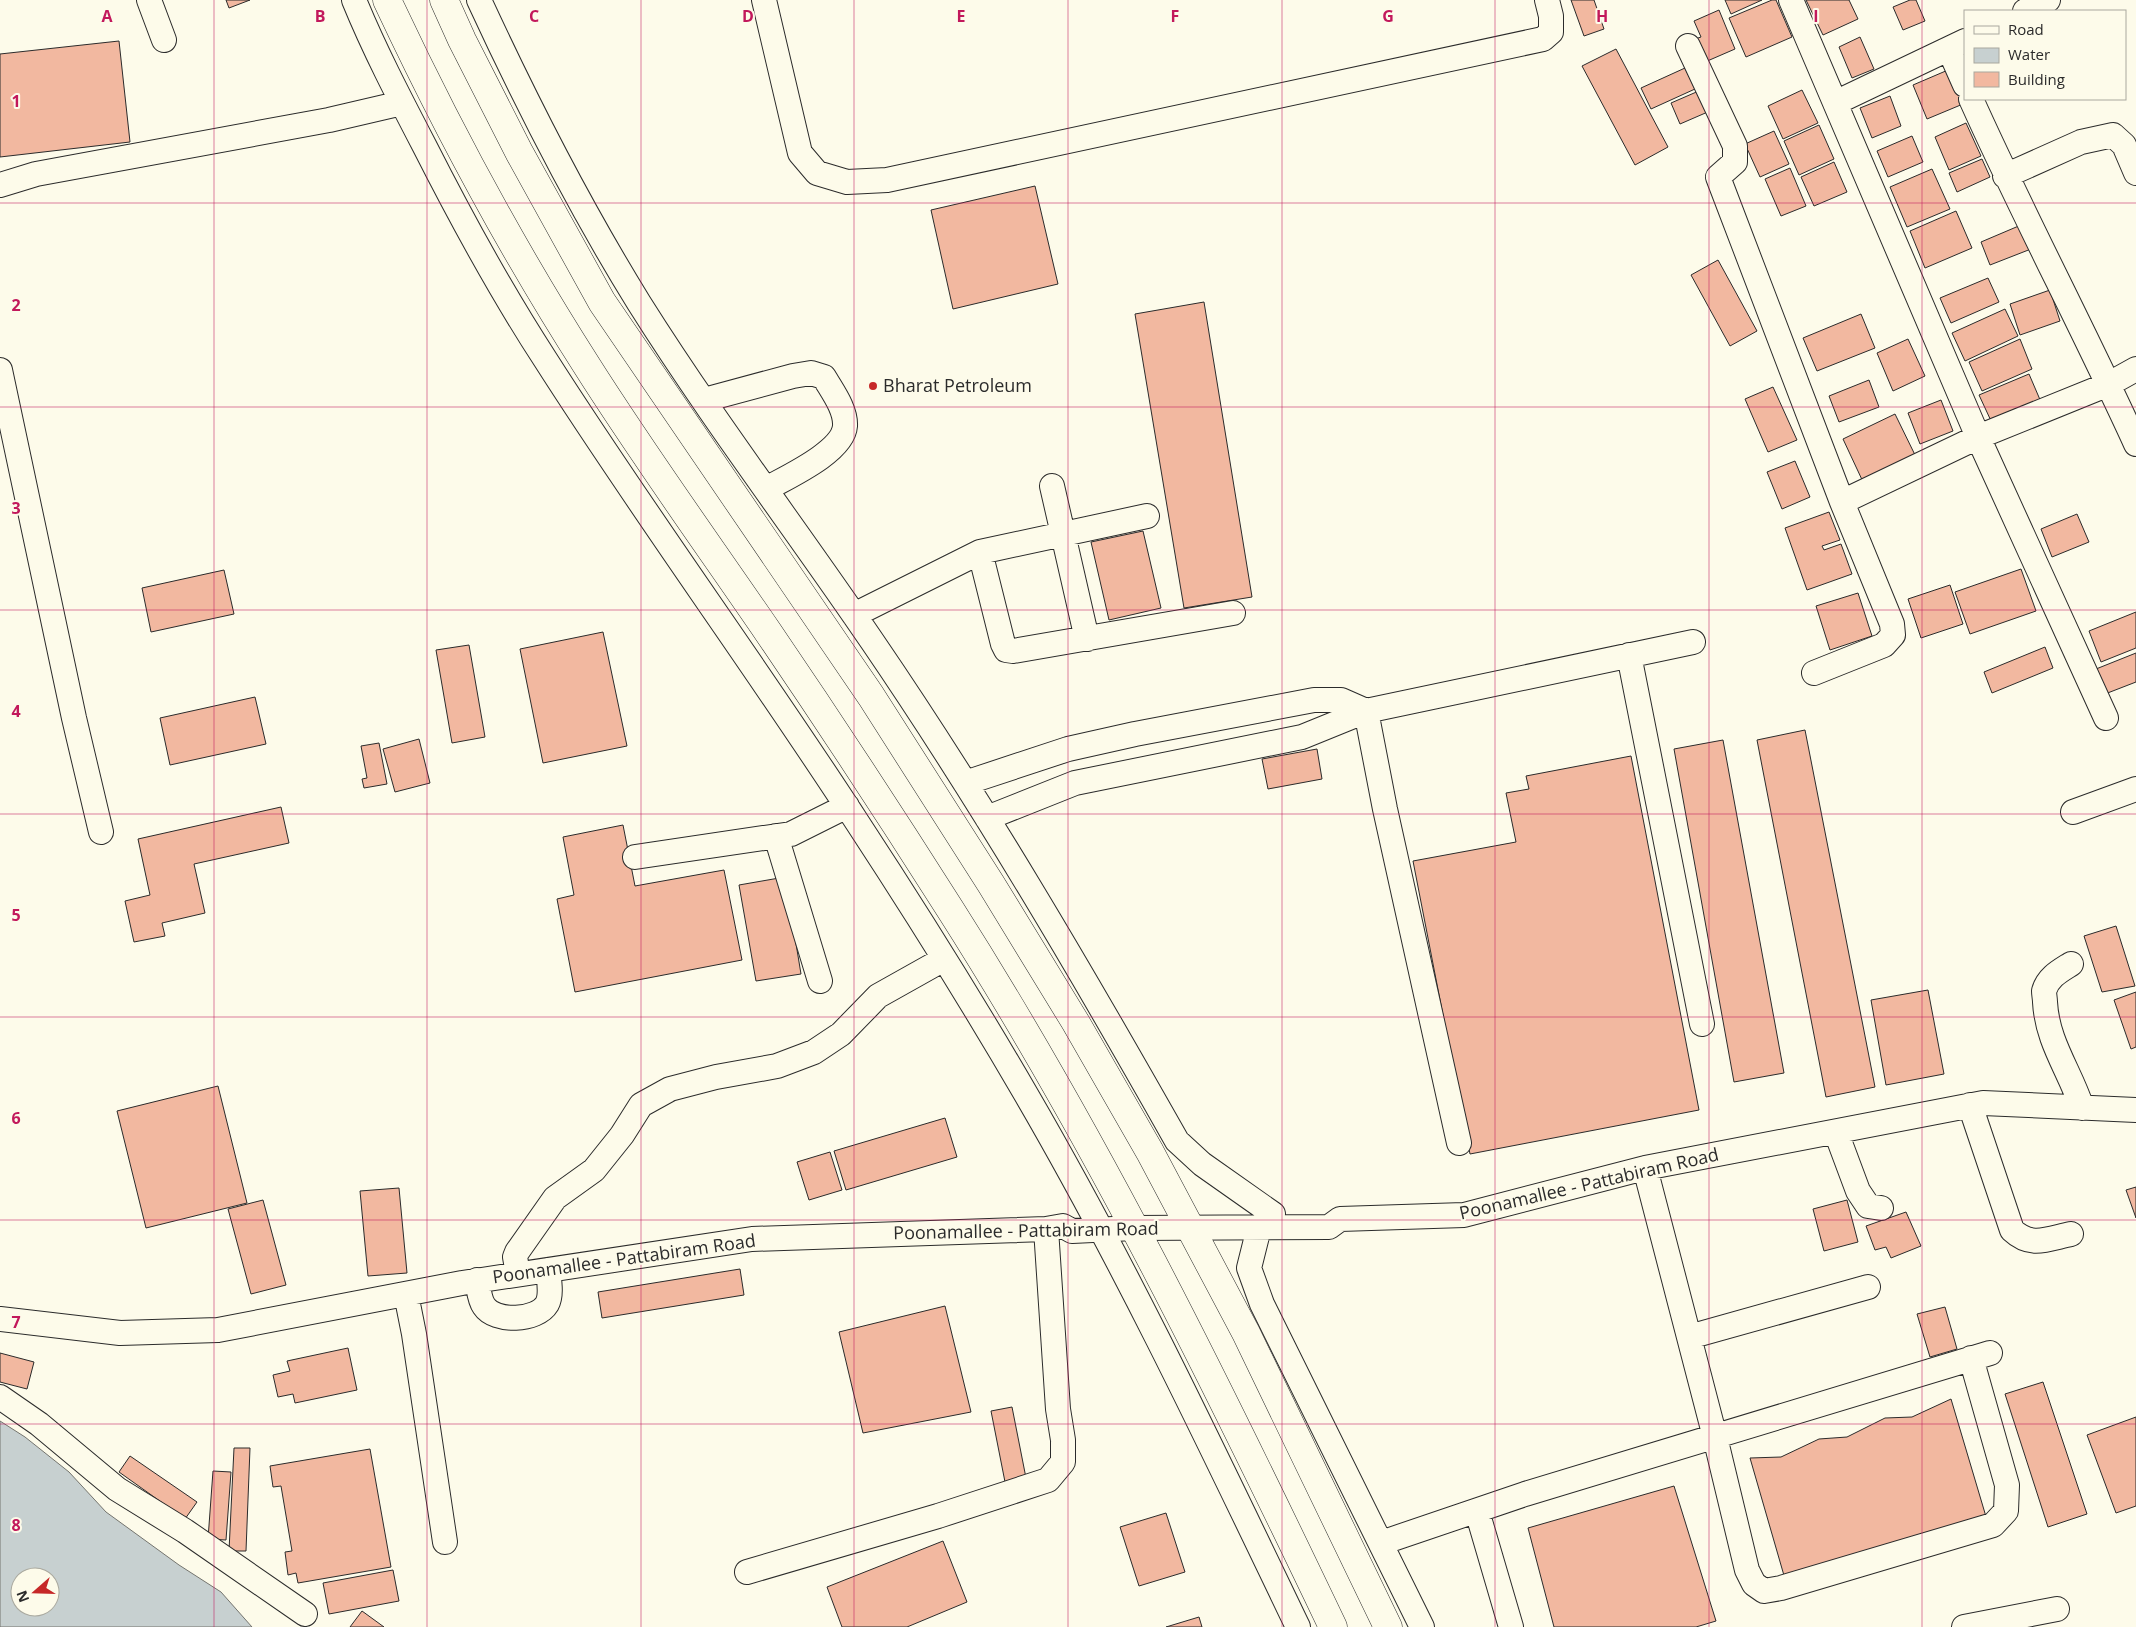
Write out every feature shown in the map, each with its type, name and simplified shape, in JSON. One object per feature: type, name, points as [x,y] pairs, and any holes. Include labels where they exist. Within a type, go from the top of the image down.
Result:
[{"type":"highway","points":[[387,0],[466,160],[555,314],[664,482],[835,732],[953,914],[1092,1149],[1204,1360],[1333,1627]]},
{"type":"highway","points":[[444,0],[462,40],[519,152],[602,302],[861,681],[932,791],[1076,1023],[1232,1304],[1388,1627]]},
{"type":"street","points":[[149,0],[164,40]]},
{"type":"street","points":[[354,0],[402,103],[475,242],[542,355],[648,516],[773,695],[847,806],[944,958],[1029,1100],[1171,1363],[1298,1627]]},
{"type":"street","points":[[479,0],[569,184],[640,305],[854,615],[965,783],[1062,943],[1176,1141],[1266,1221],[1250,1268],[1232,1304]]},
{"type":"street","points":[[764,0],[800,153],[817,173],[847,182],[887,180],[1543,39],[1551,32],[1551,16],[1547,0]]},
{"type":"street","points":[[1791,0],[1978,437],[2106,718]]},
{"type":"street","points":[[2027,10],[2048,0]]},
{"type":"street","points":[[1835,103],[1957,45],[1964,80]]},
{"type":"street","points":[[1688,46],[1735,146],[1735,162],[1718,177],[1842,502],[1892,624],[1893,635],[1884,645],[1814,673]]},
{"type":"street","points":[[1971,100],[2005,176],[2109,384],[2136,444]]},
{"type":"street","points":[[0,185],[36,174],[329,120],[402,103]]},
{"type":"street","points":[[2005,176],[2081,142],[2113,135],[2124,145],[2136,173]]},
{"type":"street","points":[[1842,502],[1978,437],[2109,384],[2136,369]]},
{"type":"street","points":[[0,370],[74,718],[101,832]]},
{"type":"street","points":[[704,400],[793,376],[811,373],[824,377],[842,409],[845,426],[840,441],[825,455],[766,489]]},
{"type":"street","points":[[1052,486],[1087,639]]},
{"type":"street","points":[[854,615],[980,552],[1147,516]]},
{"type":"street","points":[[980,552],[1006,650],[1023,651],[1233,613]]},
{"type":"street","points":[[986,818],[1075,784],[1302,737],[1366,711],[1693,642]]},
{"type":"street","points":[[1629,655],[1702,1024]]},
{"type":"street","points":[[965,783],[1068,750],[1135,734],[1314,700],[1341,700],[1366,711]]},
{"type":"street","points":[[1366,711],[1385,809],[1459,1143]]},
{"type":"street","points":[[2073,812],[2136,789]]},
{"type":"street","points":[[635,857],[776,836],[797,831],[847,806]]},
{"type":"street","points":[[776,836],[820,981]]},
{"type":"street","points":[[518,1274],[515,1256],[549,1205],[564,1190],[594,1170],[622,1135],[641,1105],[670,1089],[716,1077],[777,1066],[814,1052],[841,1034],[878,996],[944,958]]},
{"type":"street","points":[[2071,964],[2053,975],[2044,991],[2045,1008],[2052,1041],[2076,1088],[2082,1108]]},
{"type":"street","name":"Poonamallee - Pattabiram Road","points":[[2,1314],[120,1333],[218,1330],[477,1280],[752,1239],[1054,1228],[1072,1220],[1097,1224],[1131,1222],[1188,1223],[1266,1221],[1327,1213],[1340,1219],[1464,1215],[1645,1168],[1970,1105],[1983,1103],[2136,1110]]},
{"type":"street","points":[[1970,1105],[2012,1230],[2021,1239],[2034,1242],[2071,1234]]},
{"type":"street","points":[[1836,1132],[1858,1191],[1868,1206],[1881,1208]]},
{"type":"street","points":[[1381,1543],[1525,1494],[1715,1437],[1980,1356],[2007,1485],[2006,1511],[1993,1524],[1780,1588],[1764,1591],[1754,1584],[1747,1570],[1715,1437],[1645,1168]]},
{"type":"street","points":[[747,1572],[938,1516],[1048,1480],[1063,1462],[1063,1440],[1058,1409],[1054,1228]]},
{"type":"street","points":[[1250,1268],[1262,1304],[1422,1627]]},
{"type":"street","points":[[477,1280],[484,1306],[492,1314],[514,1318],[531,1314],[544,1308],[548,1302],[548,1270]]},
{"type":"street","points":[[1689,1338],[1868,1287]]},
{"type":"street","points":[[406,1294],[414,1334],[444,1542]]},
{"type":"street","points":[[0,1397],[39,1424],[117,1489],[185,1531],[305,1614]]},
{"type":"street","points":[[1476,1511],[1511,1627]]},
{"type":"street","points":[[1964,1627],[2057,1609]]},
{"type":"water","points":[[0,1421],[25,1437],[69,1472],[106,1512],[179,1565],[221,1592],[252,1627],[0,1627]]},
{"type":"building","points":[[226,0],[250,0],[229,8]]},
{"type":"building","points":[[1571,0],[1594,0],[1604,29],[1584,36]]},
{"type":"building","points":[[1725,0],[1762,0],[1731,14]]},
{"type":"building","points":[[1776,0],[1792,37],[1746,57],[1729,18]]},
{"type":"building","points":[[1806,0],[1849,0],[1858,19],[1823,35]]},
{"type":"building","points":[[1910,0],[1916,0],[1925,21],[1903,30],[1893,7]]},
{"type":"building","points":[[1719,10],[1735,49],[1705,62],[1695,39],[1701,37],[1694,21]]},
{"type":"building","points":[[1860,37],[1874,69],[1852,78],[1839,47]]},
{"type":"building","points":[[119,41],[130,142],[0,157],[0,54]]},
{"type":"building","points":[[1616,49],[1668,147],[1635,165],[1582,66]]},
{"type":"building","points":[[1685,68],[1695,89],[1651,109],[1641,88]]},
{"type":"building","points":[[1948,70],[1963,104],[1927,119],[1913,85]]},
{"type":"building","points":[[1701,90],[1710,111],[1680,124],[1671,103]]},
{"type":"building","points":[[1802,90],[1818,123],[1783,139],[1768,106]]},
{"type":"building","points":[[1890,96],[1901,126],[1872,138],[1860,108]]},
{"type":"building","points":[[1966,123],[1981,156],[1949,170],[1935,137]]},
{"type":"building","points":[[1819,125],[1834,159],[1799,175],[1784,141]]},
{"type":"building","points":[[1774,131],[1789,164],[1760,177],[1745,144]]},
{"type":"building","points":[[1912,136],[1923,162],[1888,177],[1877,151]]},
{"type":"building","points":[[1982,159],[1990,177],[1957,192],[1949,173]]},
{"type":"building","points":[[1834,162],[1847,192],[1814,206],[1801,177]]},
{"type":"building","points":[[1790,168],[1806,206],[1781,216],[1765,179]]},
{"type":"building","points":[[1932,169],[1950,209],[1907,227],[1890,187]]},
{"type":"building","points":[[1035,186],[1058,284],[953,309],[931,210]]},
{"type":"building","points":[[1956,211],[1972,248],[1925,268],[1910,231]]},
{"type":"building","points":[[2021,225],[2031,249],[1990,265],[1981,242]]},
{"type":"building","points":[[1718,260],[1757,331],[1730,346],[1691,275]]},
{"type":"building","points":[[1988,278],[1999,302],[1951,323],[1940,298]]},
{"type":"building","points":[[2050,290],[2060,321],[2020,335],[2010,304]]},
{"type":"building","points":[[1204,302],[1252,597],[1184,608],[1135,314]]},
{"type":"building","points":[[2005,309],[2018,336],[1965,361],[1952,333]]},
{"type":"building","points":[[1861,314],[1875,348],[1817,371],[1803,338]]},
{"type":"building","points":[[1908,339],[1925,376],[1893,391],[1877,353]]},
{"type":"building","points":[[2020,339],[2032,369],[1982,391],[1969,362]]},
{"type":"building","points":[[2029,374],[2041,402],[1992,423],[1979,395]]},
{"type":"building","points":[[1869,380],[1879,407],[1839,422],[1829,396]]},
{"type":"building","points":[[1773,387],[1797,440],[1768,452],[1745,399]]},
{"type":"building","points":[[1941,400],[1953,431],[1920,444],[1908,413]]},
{"type":"building","points":[[1895,414],[1917,459],[1864,484],[1843,439]]},
{"type":"building","points":[[1795,461],[1810,497],[1782,509],[1767,472]]},
{"type":"building","points":[[1829,512],[1840,540],[1822,546],[1824,550],[1841,544],[1852,574],[1807,590],[1785,528]]},
{"type":"building","points":[[2077,514],[2089,542],[2052,557],[2041,529]]},
{"type":"building","points":[[1143,531],[1161,608],[1109,620],[1091,542]]},
{"type":"building","points":[[2021,569],[2036,611],[1970,634],[1955,592]]},
{"type":"building","points":[[224,570],[234,614],[151,632],[142,588]]},
{"type":"building","points":[[1950,585],[1963,624],[1921,638],[1908,599]]},
{"type":"building","points":[[1858,593],[1872,636],[1830,650],[1816,606]]},
{"type":"building","points":[[2136,612],[2136,648],[2101,662],[2089,631]]},
{"type":"building","points":[[603,632],[627,746],[543,763],[520,649]]},
{"type":"building","points":[[469,645],[485,737],[452,743],[436,650]]},
{"type":"building","points":[[2045,647],[2053,668],[1992,693],[1984,672]]},
{"type":"building","points":[[2136,653],[2136,682],[2105,694],[2096,669]]},
{"type":"building","points":[[255,697],[266,744],[170,765],[160,718]]},
{"type":"building","points":[[1805,730],[1875,1087],[1826,1097],[1757,740]]},
{"type":"building","points":[[419,739],[430,783],[395,792],[383,749]]},
{"type":"building","points":[[1723,740],[1784,1073],[1734,1082],[1674,749]]},
{"type":"building","points":[[379,743],[387,784],[364,788],[362,779],[367,778],[361,746]]},
{"type":"building","points":[[1317,749],[1322,779],[1268,789],[1262,759]]},
{"type":"building","points":[[1631,756],[1699,1110],[1470,1154],[1413,861],[1516,842],[1506,793],[1529,789],[1526,776]]},
{"type":"building","points":[[281,807],[289,843],[194,864],[205,913],[162,923],[165,936],[134,942],[125,901],[150,895],[138,839]]},
{"type":"building","points":[[623,825],[635,886],[724,870],[742,960],[575,992],[557,899],[574,895],[563,837]]},
{"type":"building","points":[[785,877],[801,974],[756,981],[739,885]]},
{"type":"building","points":[[2116,926],[2135,986],[2102,992],[2084,936]]},
{"type":"building","points":[[1928,990],[1944,1074],[1886,1085],[1871,1000]]},
{"type":"building","points":[[2136,992],[2136,1047],[2131,1049],[2114,1000]]},
{"type":"building","points":[[218,1086],[247,1203],[146,1228],[117,1111]]},
{"type":"building","points":[[945,1118],[957,1157],[846,1190],[834,1151]]},
{"type":"building","points":[[830,1152],[842,1190],[809,1200],[797,1162]]},
{"type":"building","points":[[2136,1187],[2136,1218],[2126,1190]]},
{"type":"building","points":[[399,1188],[407,1273],[368,1276],[360,1191]]},
{"type":"building","points":[[263,1200],[286,1285],[251,1294],[228,1209]]},
{"type":"building","points":[[1847,1200],[1858,1242],[1824,1251],[1813,1209]]},
{"type":"building","points":[[1906,1212],[1921,1246],[1891,1258],[1886,1247],[1875,1250],[1866,1226]]},
{"type":"building","points":[[740,1269],[744,1295],[602,1318],[598,1292]]},
{"type":"building","points":[[945,1306],[971,1412],[863,1433],[839,1332]]},
{"type":"building","points":[[1945,1307],[1957,1349],[1930,1357],[1917,1314]]},
{"type":"building","points":[[348,1348],[357,1390],[295,1403],[293,1394],[278,1397],[273,1375],[290,1371],[287,1361]]},
{"type":"building","points":[[0,1353],[34,1362],[27,1389],[0,1382]]},
{"type":"building","points":[[2043,1382],[2087,1514],[2048,1527],[2005,1394]]},
{"type":"building","points":[[1951,1399],[1987,1520],[1785,1579],[1750,1458],[1781,1457],[1819,1439],[1847,1437],[1885,1418],[1912,1417]]},
{"type":"building","points":[[1012,1407],[1027,1483],[1006,1487],[991,1411]]},
{"type":"building","points":[[2136,1417],[2136,1506],[2116,1513],[2087,1435]]},
{"type":"building","points":[[234,1448],[250,1448],[246,1551],[229,1551]]},
{"type":"building","points":[[370,1449],[391,1567],[298,1583],[296,1573],[288,1575],[285,1552],[292,1551],[281,1486],[273,1487],[270,1466]]},
{"type":"building","points":[[130,1456],[197,1502],[185,1519],[119,1472]]},
{"type":"building","points":[[213,1471],[231,1472],[226,1540],[208,1539]]},
{"type":"building","points":[[1674,1486],[1716,1621],[1696,1627],[1554,1627],[1528,1528]]},
{"type":"building","points":[[1166,1513],[1185,1572],[1139,1586],[1120,1527]]},
{"type":"building","points":[[943,1541],[967,1602],[907,1627],[842,1627],[827,1587]]},
{"type":"building","points":[[393,1570],[399,1601],[329,1614],[323,1583]]},
{"type":"building","points":[[362,1611],[384,1627],[350,1627]]},
{"type":"building","points":[[1199,1617],[1202,1627],[1166,1627]]},
{"type":"place","name":"Bharat Petroleum","points":[[873,386]]}]
